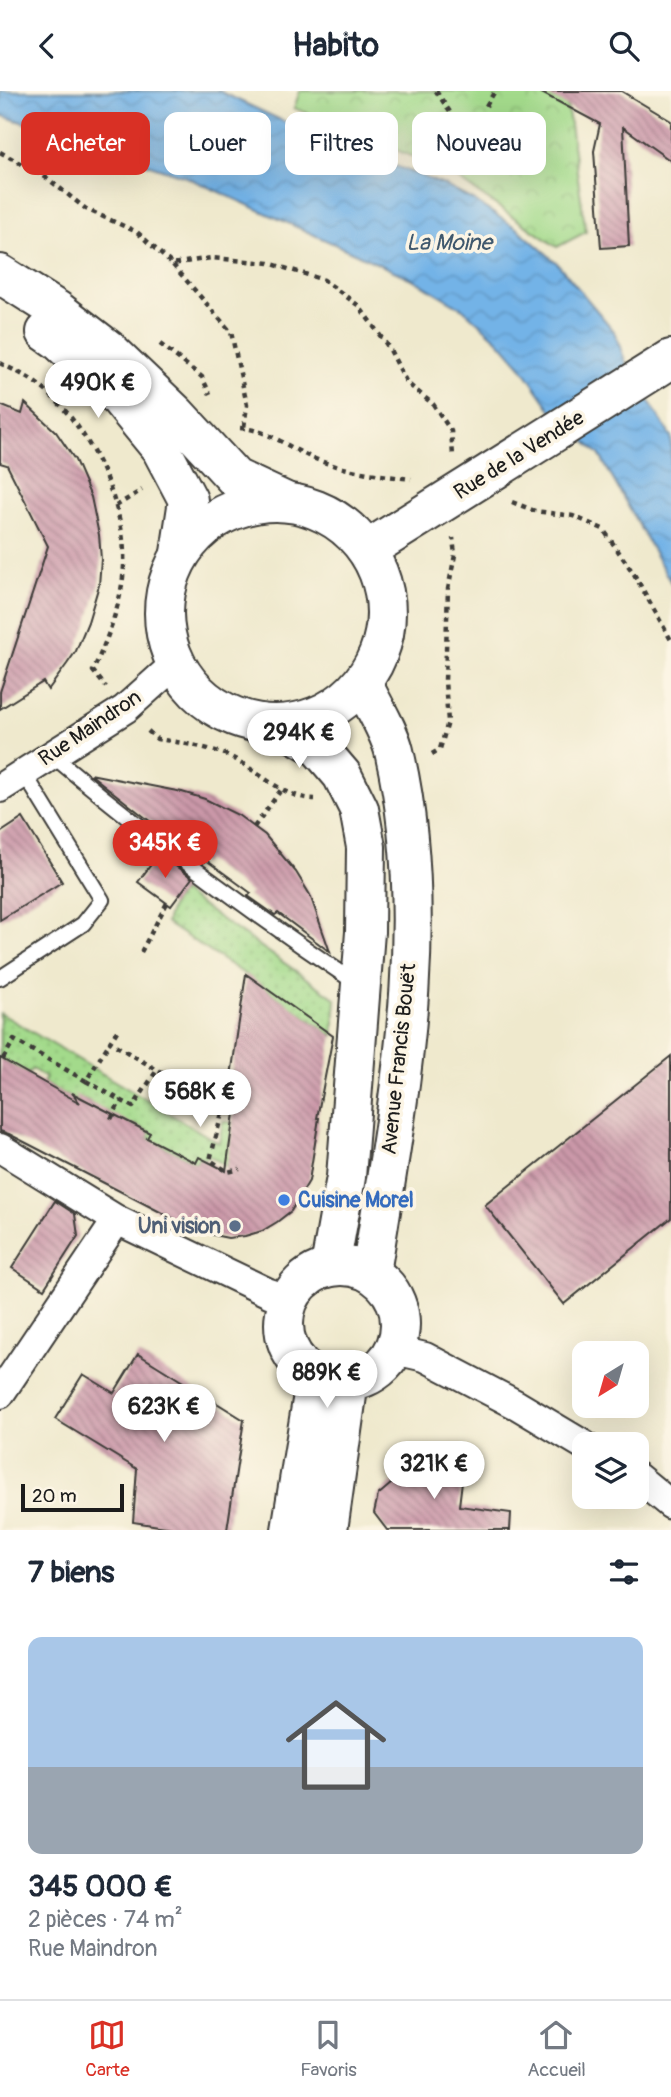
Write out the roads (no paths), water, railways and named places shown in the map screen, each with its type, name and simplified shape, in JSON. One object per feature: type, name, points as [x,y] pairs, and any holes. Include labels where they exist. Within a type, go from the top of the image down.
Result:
[{"type":"main road","points":[[0,274],[57,310],[109,350],[176,414],[235,478],[284,501],[309,506],[330,515],[348,528],[367,550],[386,591],[384,640],[377,662],[363,684],[338,704],[308,718],[280,725],[250,725],[218,710],[194,691],[175,664],[167,638],[163,608],[167,579],[180,553],[188,500],[161,449],[115,393],[59,341],[0,302]]},
{"type":"main road","name":"Rue de la Vendée","points":[[367,550],[444,518],[525,451],[671,359]]},
{"type":"main road","points":[[180,553],[204,529],[225,515],[249,505],[284,501]]},
{"type":"main road","name":"Avenue Francis Bouët","points":[[363,684],[394,748],[410,869],[410,993],[371,1273]]},
{"type":"main road","name":"Avenue Francis Bouët","points":[[280,725],[318,747],[342,775],[359,809],[366,847],[365,932],[346,1177],[330,1267]]},
{"type":"main road","points":[[330,1267],[358,1268],[371,1273],[385,1284],[395,1299],[400,1324],[395,1350],[383,1365],[368,1376],[333,1379],[302,1365],[291,1351],[285,1334],[289,1299],[300,1284],[313,1273],[330,1267]]},
{"type":"main road","points":[[291,1530],[333,1379]]},
{"type":"main road","points":[[328,1530],[333,1379]]},
{"type":"street","name":"Rue Maindron","points":[[0,788],[125,709],[175,664]]},
{"type":"street","points":[[0,1148],[117,1220],[269,1293],[289,1299]]},
{"type":"street","points":[[0,1394],[117,1220]]},
{"type":"street","points":[[395,1350],[425,1357],[517,1405],[572,1438]]},
{"type":"street","points":[[649,1487],[671,1505]]},
{"type":"lane","points":[[52,755],[119,812],[292,940],[361,987]]},
{"type":"lane","points":[[0,978],[83,924],[102,900],[24,773]]},
{"type":"water","name":"La Moine","points":[[0,91],[219,91],[264,112],[164,112],[164,170],[150,165],[150,112],[21,112],[21,122],[0,115]]},
{"type":"water","name":"La Moine","points":[[271,115],[285,122],[285,175],[398,175],[398,167],[412,172],[412,175],[444,185],[518,229],[557,263],[614,331],[626,363],[671,437],[671,583],[599,454],[552,411],[520,365],[499,341],[463,309],[414,280],[180,175],[271,175]]},
{"type":"place","name":"Cuisine Morel","points":[[284,1200]]},
{"type":"place","name":"Uni vision","points":[[235,1226]]}]
